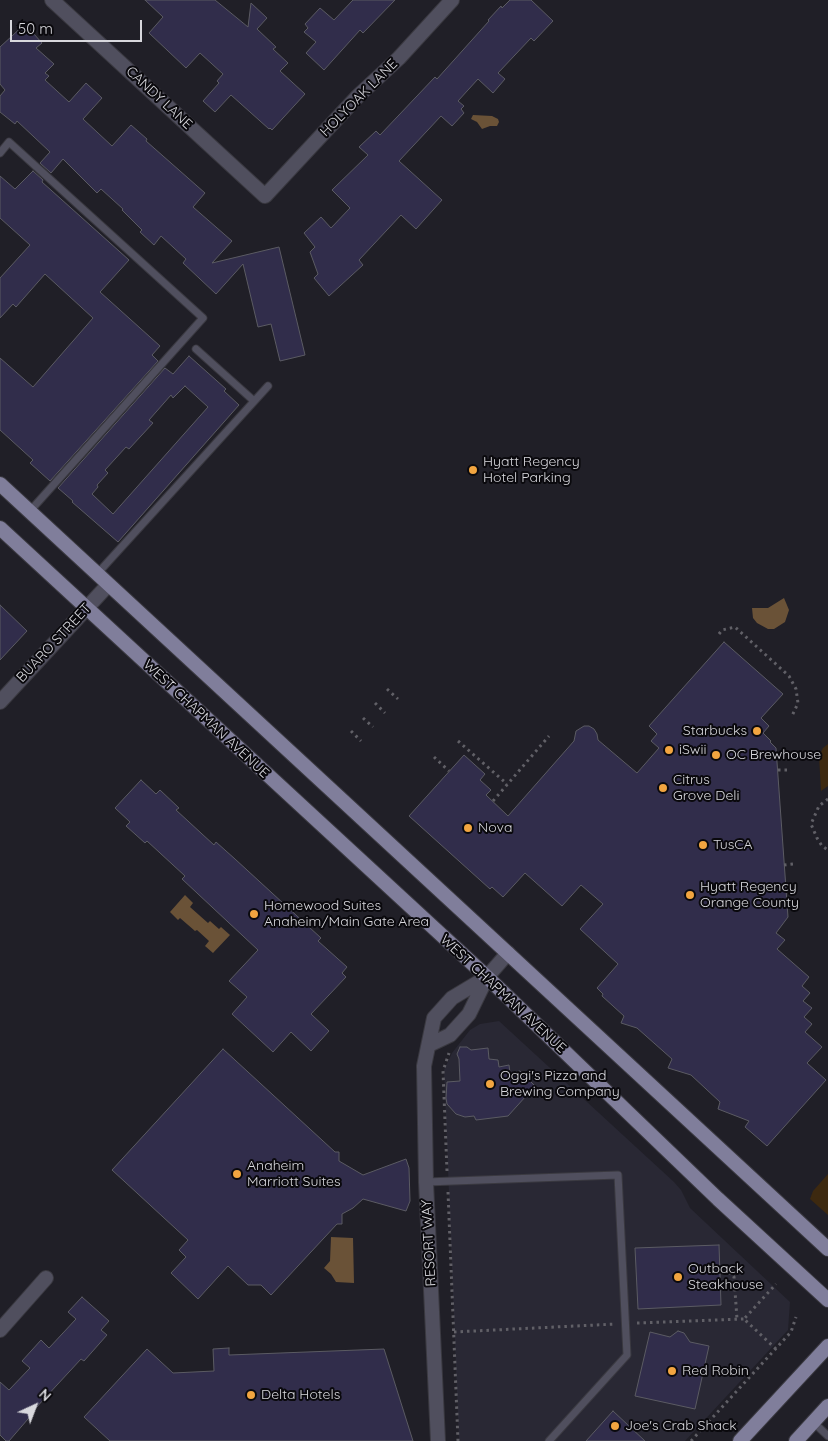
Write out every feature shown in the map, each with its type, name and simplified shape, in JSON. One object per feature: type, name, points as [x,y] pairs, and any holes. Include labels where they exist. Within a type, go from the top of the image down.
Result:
[{"type":"main road","points":[[0,484],[828,1249]]},
{"type":"main road","name":"WEST CHAPMAN AVENUE","points":[[0,528],[486,977],[718,1199],[828,1300]]},
{"type":"main road","points":[[740,1441],[828,1346]]},
{"type":"main road","points":[[796,1441],[828,1406]]},
{"type":"street","name":"CANDY LANE","points":[[52,0],[265,196]]},
{"type":"street","name":"HOLYOAK LANE","points":[[265,196],[358,96],[399,58],[452,0]]},
{"type":"street","name":"BUARO STREET","points":[[0,702],[108,585]]},
{"type":"street","name":"RESORT WAY","points":[[438,1441],[426,1182],[424,1066],[430,1046],[434,1018],[452,998],[486,977],[508,953]]},
{"type":"street","name":"RESORT WAY","points":[[430,1046],[450,1036],[468,1014],[486,977]]},
{"type":"street","points":[[0,1330],[46,1278]]},
{"type":"lane","points":[[0,153],[9,142],[203,318],[30,512]]},
{"type":"lane","points":[[196,349],[254,401]]},
{"type":"lane","points":[[97,574],[268,386]]},
{"type":"lane","points":[[426,1182],[618,1175],[627,1355],[549,1441]]},
{"type":"lane","points":[[813,1422],[828,1436]]},
{"type":"path","points":[[719,634],[722,630],[735,627],[790,676],[796,689],[798,703],[792,716]]},
{"type":"path","points":[[387,689],[398,699]]},
{"type":"path","points":[[375,703],[385,713]]},
{"type":"path","points":[[363,718],[373,727]]},
{"type":"path","points":[[351,732],[361,741]]},
{"type":"path","points":[[493,801],[549,736]]},
{"type":"path","points":[[458,741],[507,784]]},
{"type":"path","points":[[434,757],[450,771]]},
{"type":"path","points":[[778,770],[787,770]]},
{"type":"path","points":[[828,799],[819,806],[811,824],[822,846],[828,850]]},
{"type":"path","points":[[784,865],[793,864]]},
{"type":"path","points":[[451,1050],[447,1055],[443,1071],[458,1441]]},
{"type":"path","points":[[722,1273],[731,1273],[734,1277],[737,1319]]},
{"type":"path","points":[[744,1319],[776,1284]]},
{"type":"path","points":[[691,1441],[791,1332],[796,1317]]},
{"type":"path","points":[[454,1332],[744,1319],[776,1348]]},
{"type":"shaded area","points":[[473,115],[492,116],[498,119],[499,122],[497,126],[482,129],[477,122],[471,119]]},
{"type":"shaded area","points":[[784,598],[789,610],[785,622],[774,629],[768,629],[757,623],[753,618],[752,608],[768,608]]},
{"type":"shaded area","points":[[828,744],[828,786],[821,791],[819,756],[823,748]]},
{"type":"shaded area","points":[[185,895],[193,903],[190,907],[208,923],[210,921],[219,929],[221,927],[230,935],[213,953],[205,946],[209,941],[197,930],[195,931],[180,918],[178,920],[170,912]]},
{"type":"shaded area","points":[[499,1021],[674,1182],[681,1190],[690,1208],[790,1302],[788,1330],[685,1441],[459,1441],[444,1070],[452,1053],[470,1030],[480,1024]]},
{"type":"shaded area","points":[[828,1174],[828,1215],[810,1199],[813,1191]]},
{"type":"shaded area","points":[[331,1237],[353,1238],[354,1283],[336,1282],[324,1268],[330,1261]]},
{"type":"building","points":[[145,0],[215,0],[248,27],[251,3],[267,18],[257,29],[276,47],[273,49],[288,63],[280,71],[305,94],[272,130],[231,95],[215,112],[203,101],[219,83],[217,81],[223,74],[200,53],[186,68],[149,33],[163,17]]},
{"type":"building","points":[[353,0],[395,0],[363,33],[360,30],[324,70],[306,53],[316,42],[304,32],[308,28],[305,24],[320,8],[334,20]]},
{"type":"building","points":[[510,0],[531,0],[553,21],[534,41],[531,38],[498,73],[505,79],[493,93],[478,79],[458,101],[464,106],[461,109],[464,113],[452,126],[441,116],[399,161],[442,200],[416,229],[401,215],[359,260],[363,265],[329,296],[314,278],[318,274],[310,252],[315,247],[304,233],[321,217],[331,228],[350,208],[332,190],[368,155],[359,147],[376,131],[380,135],[435,77],[437,79],[501,6],[502,8]]},
{"type":"building","points":[[25,24],[42,43],[36,48],[54,64],[45,73],[49,76],[45,80],[69,102],[86,83],[102,98],[83,119],[112,146],[131,125],[147,139],[146,141],[205,193],[193,207],[232,241],[212,263],[279,247],[305,355],[280,361],[271,324],[258,327],[243,264],[216,294],[183,263],[186,259],[161,236],[154,245],[140,232],[142,230],[123,209],[101,189],[97,193],[63,159],[51,173],[40,163],[50,152],[17,121],[15,124],[0,112],[0,96],[5,90],[0,84],[0,47]]},
{"type":"building","points":[[33,171],[43,180],[42,182],[129,260],[100,292],[160,346],[152,355],[158,361],[50,481],[30,463],[33,460],[0,430],[0,358],[33,387],[93,318],[45,274],[16,307],[13,304],[0,318],[0,278],[30,245],[0,218],[0,176],[15,189]]},
{"type":"building","points":[[189,356],[226,389],[224,391],[239,405],[118,542],[58,488],[165,368],[173,374]],"holes":[[[185,386],[208,407],[113,514],[92,494],[108,473],[105,470],[126,447],[129,449],[153,423],[149,420],[171,395],[173,398]]]},
{"type":"building","points":[[0,605],[27,631],[0,660]]},
{"type":"building","name":"Hyatt Regency Orange County","points":[[724,642],[783,694],[761,718],[769,726],[763,733],[776,748],[788,917],[776,933],[785,940],[777,949],[809,977],[802,986],[810,993],[803,1001],[812,1008],[804,1017],[812,1024],[805,1032],[822,1047],[807,1063],[826,1080],[767,1146],[745,1127],[749,1121],[718,1109],[720,1102],[691,1075],[668,1068],[672,1059],[637,1028],[621,1023],[624,1016],[602,996],[603,994],[597,988],[618,964],[580,929],[603,904],[581,885],[562,906],[525,873],[503,897],[492,887],[490,889],[409,816],[464,755],[485,774],[480,780],[491,790],[486,795],[508,816],[574,741],[576,731],[584,726],[594,729],[598,740],[637,773],[659,748],[651,741],[657,734],[649,726]]},
{"type":"building","name":"Homewood Suites Anaheim/Main Gate Area","points":[[141,780],[156,794],[160,790],[179,808],[176,810],[214,845],[216,842],[235,859],[321,938],[318,941],[347,967],[342,973],[346,977],[311,1014],[329,1031],[311,1051],[291,1032],[273,1052],[232,1014],[247,997],[229,981],[258,950],[182,879],[185,876],[147,841],[145,843],[126,826],[130,822],[115,808]]},
{"type":"building","name":"Oggi's Pizza and Brewing Company","points":[[460,1047],[467,1047],[471,1050],[488,1048],[489,1059],[498,1060],[499,1067],[509,1065],[510,1073],[520,1071],[535,1086],[508,1116],[476,1120],[474,1116],[465,1117],[456,1114],[447,1104],[446,1098],[447,1082],[460,1081],[457,1054]]},
{"type":"building","name":"Anaheim Marriott Suites","points":[[223,1049],[335,1152],[339,1152],[339,1161],[363,1175],[406,1159],[409,1168],[410,1201],[406,1211],[363,1199],[353,1208],[342,1214],[342,1224],[337,1224],[271,1295],[261,1285],[248,1285],[228,1266],[198,1299],[171,1273],[186,1257],[179,1250],[188,1240],[112,1170]]},
{"type":"building","name":"Outback Steakhouse","points":[[719,1245],[721,1305],[638,1309],[635,1248]]},
{"type":"building","points":[[82,1297],[109,1321],[101,1330],[107,1335],[84,1361],[81,1359],[33,1411],[9,1441],[6,1441],[0,1435],[0,1382],[9,1390],[30,1368],[22,1361],[41,1340],[49,1348],[76,1319],[68,1312]]},
{"type":"building","name":"Red Robin","points":[[678,1331],[684,1333],[690,1342],[709,1346],[695,1409],[635,1396],[650,1332],[670,1337]]},
{"type":"building","name":"Delta Hotels","points":[[229,1348],[229,1355],[384,1349],[413,1441],[110,1441],[84,1417],[147,1349],[173,1373],[214,1371],[213,1349]]},
{"type":"building","name":"Joe's Crab Shack","points":[[613,1411],[645,1441],[586,1441]]},
{"type":"place","name":"Hyatt Regency Hotel Parking","points":[[473,470]]},
{"type":"place","name":"Starbucks","points":[[757,731]]},
{"type":"place","name":"iSwii","points":[[669,750]]},
{"type":"place","name":"OC Brewhouse","points":[[716,755]]},
{"type":"place","name":"Citrus Grove Deli","points":[[663,788]]},
{"type":"place","name":"Nova","points":[[468,828]]},
{"type":"place","name":"TusCA","points":[[703,845]]},
{"type":"place","name":"Hyatt Regency Orange County","points":[[690,895]]},
{"type":"place","name":"Homewood Suites Anaheim/Main Gate Area","points":[[254,914]]},
{"type":"place","name":"Oggi's Pizza and Brewing Company","points":[[490,1084]]},
{"type":"place","name":"Anaheim Marriott Suites","points":[[237,1174]]},
{"type":"place","name":"Outback Steakhouse","points":[[678,1277]]},
{"type":"place","name":"Red Robin","points":[[672,1371]]},
{"type":"place","name":"Delta Hotels","points":[[251,1395]]},
{"type":"place","name":"Joe's Crab Shack","points":[[615,1426]]}]
